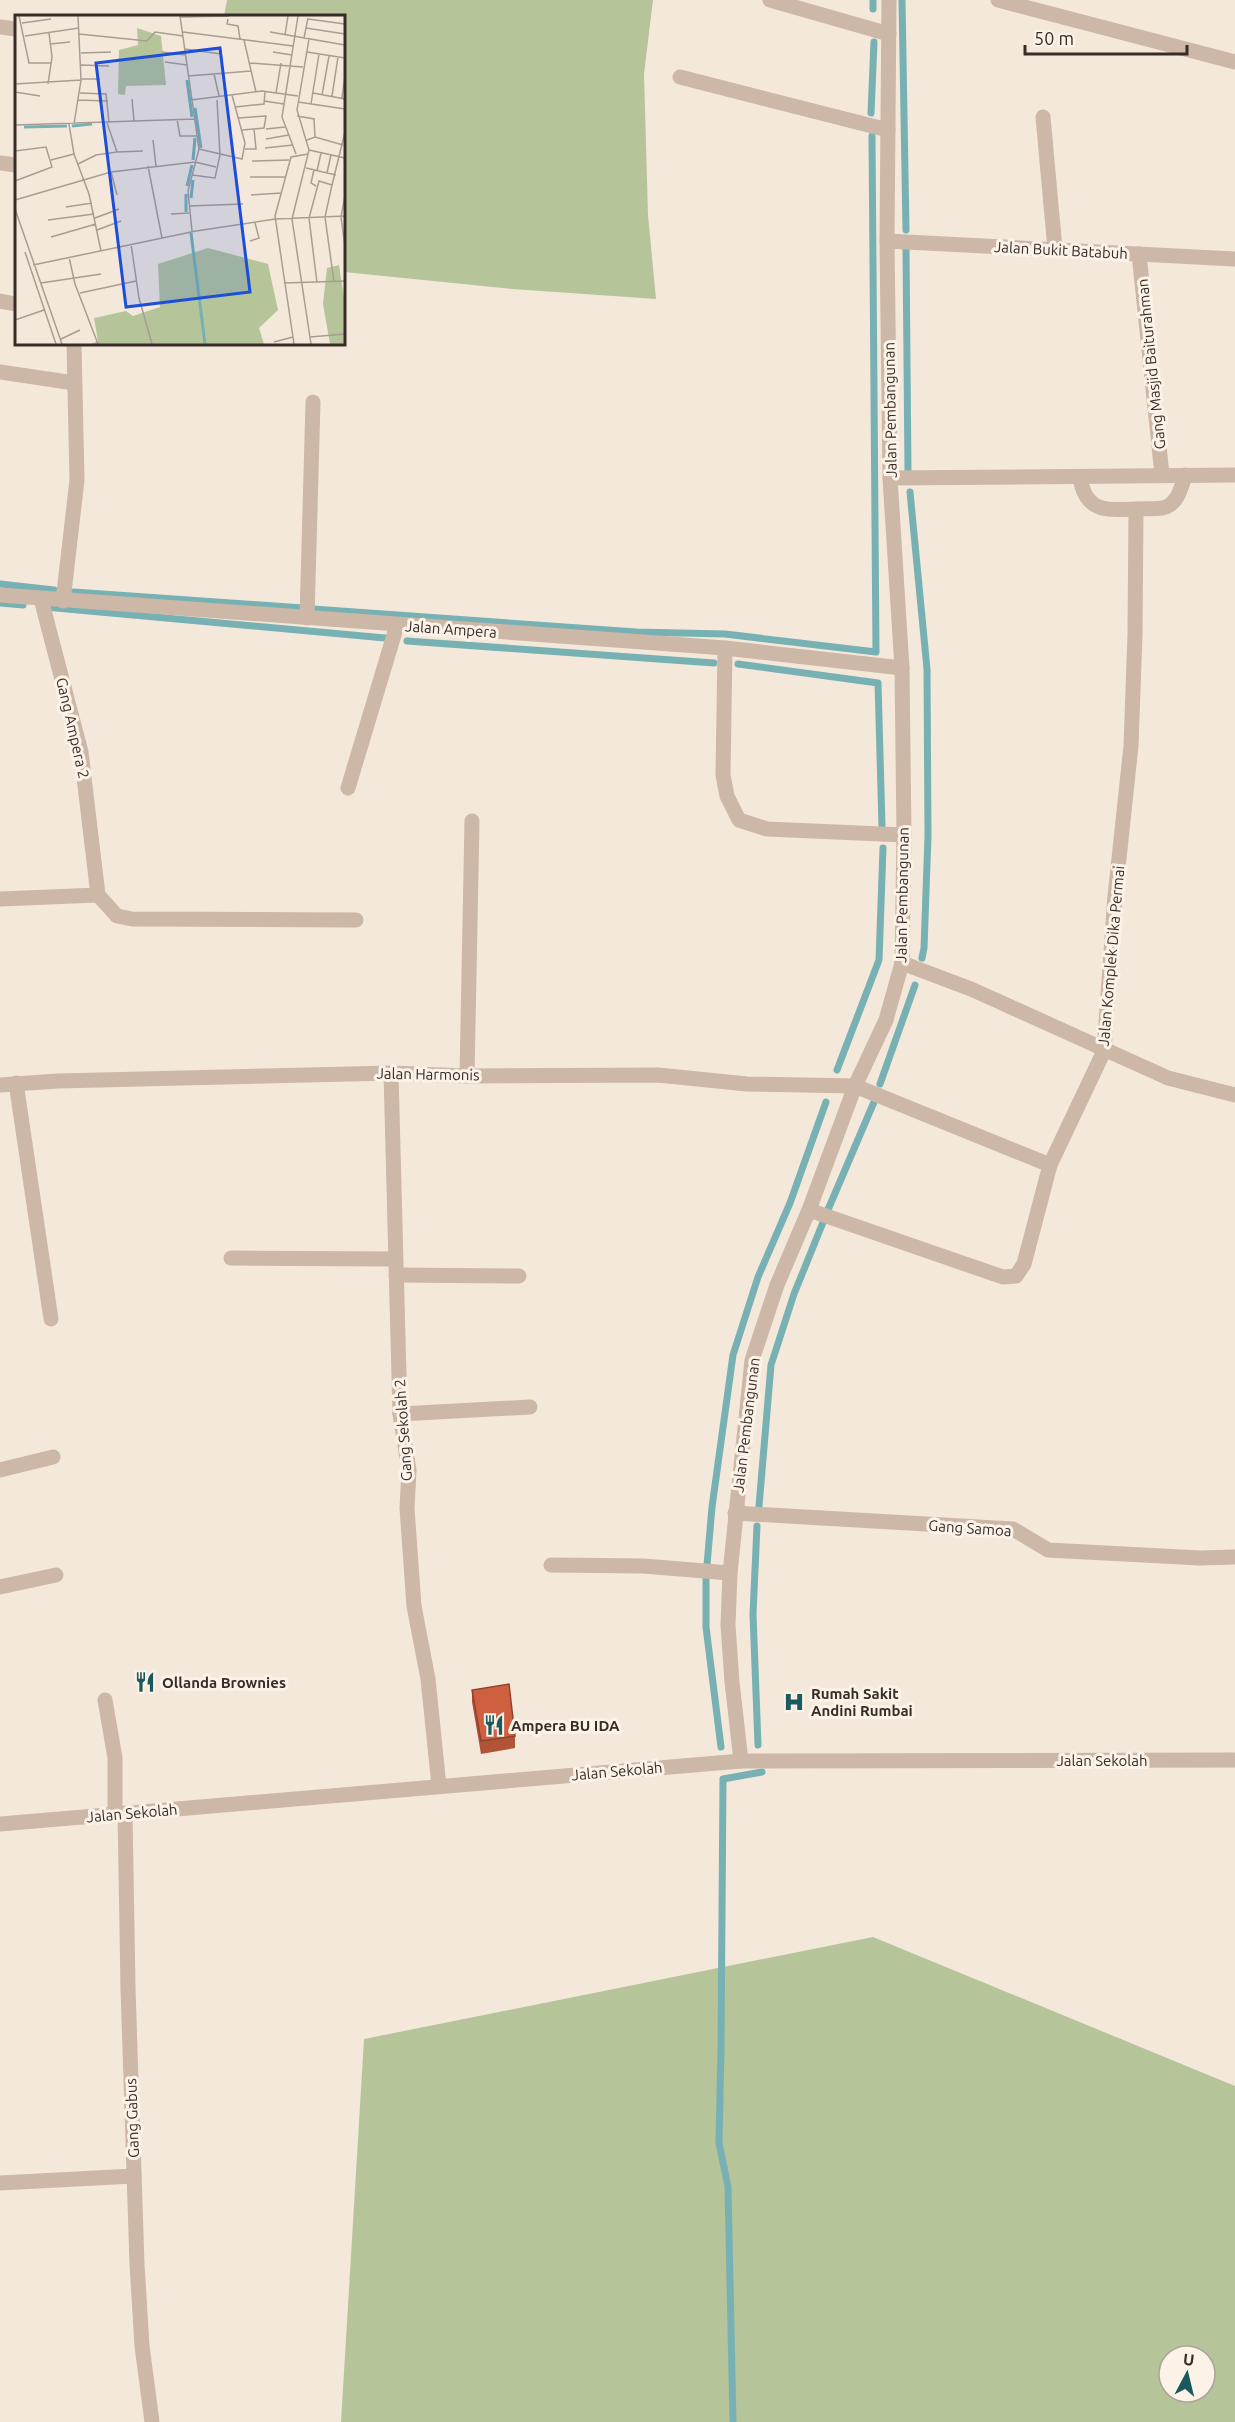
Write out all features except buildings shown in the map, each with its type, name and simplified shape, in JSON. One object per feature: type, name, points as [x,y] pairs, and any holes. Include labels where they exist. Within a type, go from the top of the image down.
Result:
[{"type":"street","points":[[770,0],[889,34]]},
{"type":"street","name":"Jalan Pembangunan","points":[[741,1761],[728,1624],[735,1513],[752,1360],[777,1285],[809,1210],[855,1086],[886,1020],[902,963],[904,835],[902,668],[890,478],[887,241],[889,0]]},
{"type":"street","points":[[998,0],[1235,62]]},
{"type":"street","points":[[0,27],[15,29]]},
{"type":"street","points":[[680,77],[888,130]]},
{"type":"street","points":[[1043,117],[1055,249]]},
{"type":"street","points":[[0,163],[15,165]]},
{"type":"street","name":"Jalan Bukit Batabuh","points":[[887,241],[1235,259]]},
{"type":"street","name":"Gang Masjid Baiturahman","points":[[1139,254],[1162,475]]},
{"type":"street","points":[[0,301],[15,304]]},
{"type":"street","points":[[63,601],[77,480],[74,345]]},
{"type":"street","points":[[0,372],[74,383]]},
{"type":"street","points":[[307,618],[313,402]]},
{"type":"street","points":[[1080,478],[1082,491],[1090,502],[1107,510],[1166,507],[1175,499],[1185,475]]},
{"type":"street","points":[[890,478],[1235,475]]},
{"type":"street","name":"Jalan Komplek Dika Permai","points":[[809,1210],[1003,1277],[1016,1276],[1024,1264],[1050,1166],[1104,1051],[1115,896],[1131,746],[1136,509]]},
{"type":"street","name":"Jalan Ampera","points":[[0,595],[725,648],[902,668]]},
{"type":"street","name":"Gang Ampera 2","points":[[41,599],[81,752],[98,895]]},
{"type":"street","points":[[348,788],[397,625]]},
{"type":"street","points":[[725,648],[723,776],[728,796],[739,820],[767,829],[904,835]]},
{"type":"street","points":[[467,1076],[472,821]]},
{"type":"street","points":[[0,899],[98,895],[117,916],[132,919],[356,920]]},
{"type":"street","points":[[902,963],[971,990],[1168,1078],[1235,1095]]},
{"type":"street","name":"Jalan Harmonis","points":[[0,1085],[391,1073],[467,1076],[658,1075],[747,1084],[855,1086]]},
{"type":"street","name":"Gang Sekolah 2","points":[[391,1073],[400,1414],[409,1470],[407,1509],[414,1606],[428,1679],[439,1786]]},
{"type":"street","points":[[16,1083],[51,1319]]},
{"type":"street","points":[[855,1086],[1050,1166]]},
{"type":"street","points":[[231,1258],[395,1259]]},
{"type":"street","points":[[396,1275],[519,1276]]},
{"type":"street","points":[[400,1414],[530,1407]]},
{"type":"street","points":[[0,1470],[53,1457]]},
{"type":"street","name":"Gang Samoa","points":[[735,1513],[1013,1529],[1048,1550],[1200,1558],[1235,1557]]},
{"type":"street","points":[[551,1564],[643,1566],[730,1573]]},
{"type":"street","points":[[0,1587],[56,1575]]},
{"type":"street","name":"Gang Gabus","points":[[105,1700],[115,1758],[120,1814],[142,2346],[152,2422]]},
{"type":"street","name":"Jalan Sekolah","points":[[0,1824],[741,1761],[1235,1760]]},
{"type":"street","points":[[0,2183],[134,2176]]},
{"type":"green space","points":[[227,0],[653,0],[644,74],[648,215],[656,299],[512,289],[345,272],[345,15],[224,15]]},
{"type":"green space","points":[[873,1937],[1235,2086],[1235,2422],[341,2422],[364,2039]]},
{"type":"waterway","points":[[873,0],[873,9]]},
{"type":"waterway","points":[[902,0],[906,230]]},
{"type":"waterway","points":[[871,113],[874,42]]},
{"type":"waterway","points":[[313,609],[636,632],[725,634],[876,652],[872,136]]},
{"type":"waterway","points":[[906,249],[908,472]]},
{"type":"waterway","points":[[910,492],[927,669],[928,836],[922,958]]},
{"type":"waterway","points":[[0,584],[54,590]]},
{"type":"waterway","points":[[74,592],[303,608]]},
{"type":"waterway","points":[[0,603],[23,605]]},
{"type":"waterway","points":[[45,607],[385,638]]},
{"type":"waterway","points":[[407,641],[714,663]]},
{"type":"waterway","points":[[738,664],[878,683],[882,826]]},
{"type":"waterway","points":[[837,1070],[879,960],[883,848]]},
{"type":"waterway","points":[[880,1084],[915,985]]},
{"type":"waterway","points":[[707,1565],[712,1507],[733,1355],[758,1277],[790,1203],[826,1102]]},
{"type":"waterway","points":[[827,1212],[874,1102]]},
{"type":"waterway","points":[[759,1506],[771,1365],[794,1294],[824,1220]]},
{"type":"waterway","points":[[757,1526],[753,1614],[758,1745]]},
{"type":"waterway","points":[[706,1579],[706,1627],[721,1747]]},
{"type":"waterway","points":[[733,2422],[728,2187],[719,2143],[723,1779],[762,1772]]},
{"type":"place","name":"Ollanda Brownies","points":[[145,1682]]},
{"type":"place","name":"Rumah Sakit Andini Rumbai","points":[[794,1702]]},
{"type":"place","name":"Ampera BU IDA","points":[[494,1725]]}]
